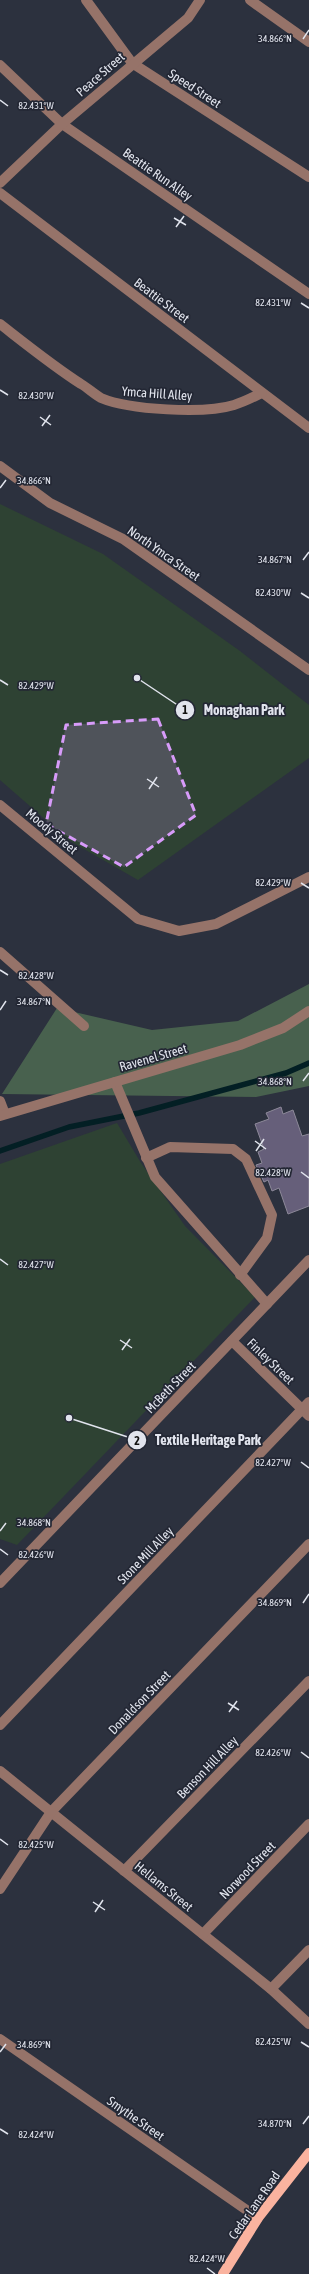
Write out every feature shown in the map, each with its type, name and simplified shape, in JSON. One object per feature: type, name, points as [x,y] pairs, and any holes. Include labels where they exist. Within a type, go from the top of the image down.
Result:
[{"type":"main road","name":"Cedar Lane Road","points":[[223,2274],[258,2218],[309,2152]]},
{"type":"street","name":"Speed Street","points":[[86,0],[132,63],[309,177]]},
{"type":"street","name":"Peace Street","points":[[0,183],[62,124],[132,63],[188,18],[200,0]]},
{"type":"street","points":[[250,0],[309,42]]},
{"type":"street","name":"Beattie Run Alley","points":[[0,64],[62,124],[309,294]]},
{"type":"street","name":"Beattie Street","points":[[0,193],[309,428]]},
{"type":"street","name":"Ymca Hill Alley","points":[[0,324],[66,375],[100,397],[116,404],[129,407],[174,410],[211,408],[234,405],[262,393]]},
{"type":"street","name":"North Ymca Street","points":[[0,466],[50,503],[123,539],[309,670]]},
{"type":"street","name":"Moody Street","points":[[0,805],[138,919],[179,932],[216,924],[309,877]]},
{"type":"street","points":[[0,952],[84,1026]]},
{"type":"street","name":"Ravenel Street","points":[[2,1115],[240,1045],[283,1028],[309,1011]]},
{"type":"street","points":[[115,1082],[122,1103],[155,1177],[267,1304]]},
{"type":"street","points":[[0,1101],[2,1115]]},
{"type":"street","points":[[146,1158],[170,1147],[233,1149],[246,1159],[272,1215],[268,1238],[240,1275]]},
{"type":"street","name":"McBeth Street","points":[[0,1583],[309,1260]]},
{"type":"street","name":"Finley Street","points":[[232,1341],[307,1409]]},
{"type":"street","name":"Stone Mill Alley","points":[[0,1725],[307,1409]]},
{"type":"street","name":"Donaldson Street","points":[[0,1889],[51,1812],[309,1544]]},
{"type":"street","name":"Benson Hill Alley","points":[[124,1871],[309,1681]]},
{"type":"street","name":"Hellams Street","points":[[0,1771],[271,1989],[309,2024]]},
{"type":"street","name":"Norwood Street","points":[[203,1934],[309,1824]]},
{"type":"street","points":[[271,1989],[309,1950]]},
{"type":"street","name":"Smythe Street","points":[[0,2039],[258,2218]]},
{"type":"highlighted area","points":[[158,719],[196,815],[124,867],[46,824],[66,725]]},
{"type":"green space","points":[[0,504],[103,554],[240,651],[309,705],[309,758],[138,880],[70,841],[0,780]]},
{"type":"green space","points":[[309,984],[309,1086],[256,1097],[2,1094],[57,1008],[152,1030],[238,1021]]},
{"type":"green space","points":[[117,1123],[141,1163],[185,1226],[255,1297],[17,1545],[0,1539],[0,1164]]},
{"type":"building","points":[[281,1107],[283,1114],[293,1110],[302,1136],[309,1134],[309,1206],[288,1214],[279,1188],[272,1191],[268,1180],[264,1182],[256,1165],[262,1163],[258,1152],[264,1149],[255,1124],[269,1119],[266,1113]]},
{"type":"waterway","points":[[0,1151],[69,1127],[139,1113],[286,1073],[309,1063]]},
{"type":"place","name":"Monaghan Park","points":[[137,678]]},
{"type":"place","name":"Textile Heritage Park","points":[[69,1418]]}]
